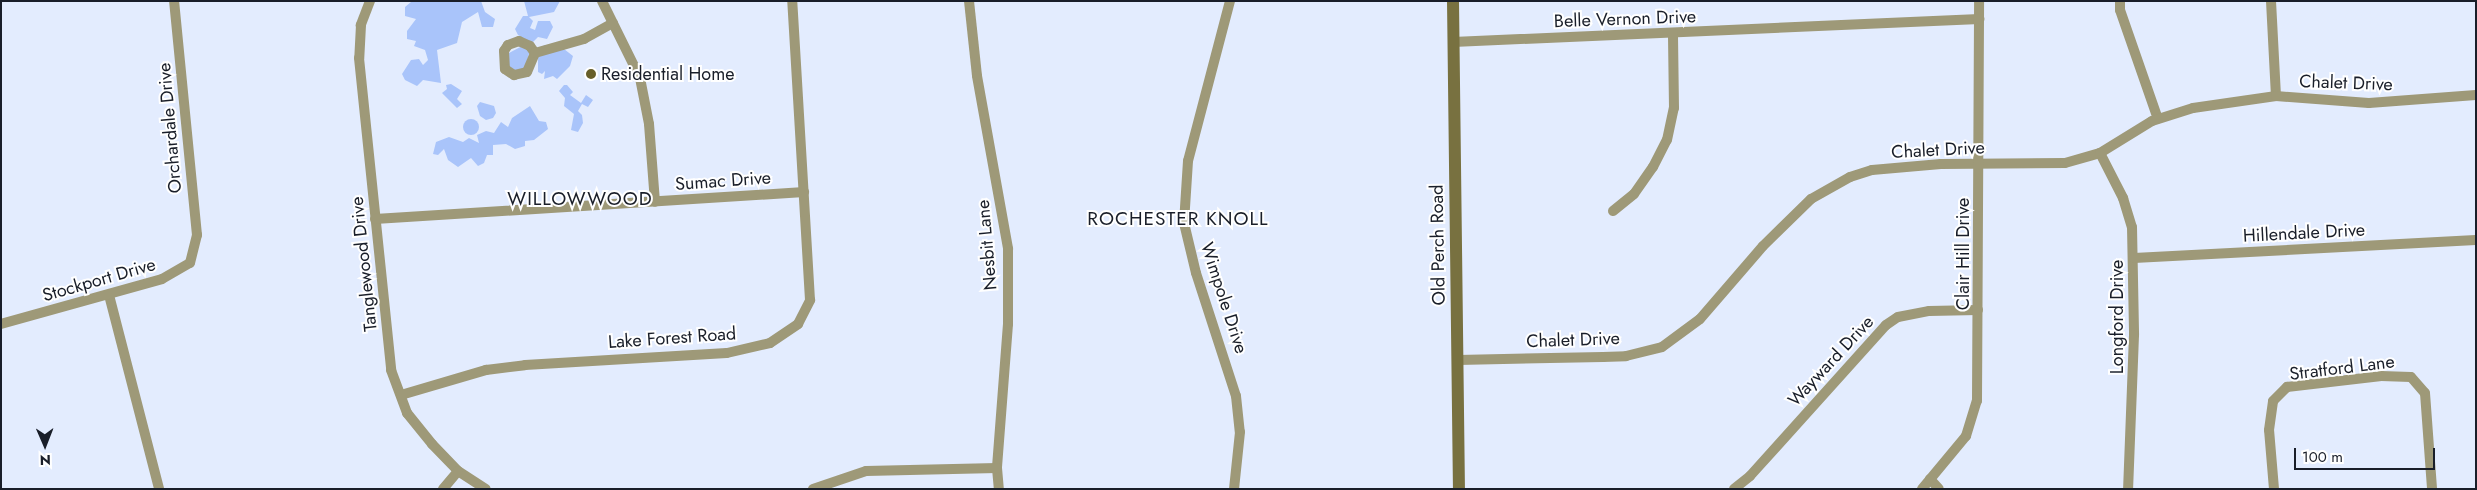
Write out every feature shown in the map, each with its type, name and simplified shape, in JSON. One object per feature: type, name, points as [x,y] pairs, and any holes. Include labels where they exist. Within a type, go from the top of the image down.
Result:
[{"type":"street","name":"Orchardale Drive","points":[[174,1],[197,236],[195,252]]},
{"type":"street","name":"Tanglewood Drive","points":[[370,1],[361,25],[359,58],[392,370],[408,413],[458,471],[486,489]]},
{"type":"street","points":[[602,1],[640,78],[646,102],[655,202]]},
{"type":"street","name":"Lake Forest Road","points":[[401,395],[486,370],[556,362],[727,353],[770,343],[798,324],[810,300],[792,1]]},
{"type":"street","name":"Nesbit Lane","points":[[969,1],[977,76],[1008,249],[1008,324],[997,468],[999,489]]},
{"type":"street","name":"Wimpole Drive","points":[[1230,1],[1188,160],[1184,223],[1196,273],[1236,396],[1240,432],[1234,489]]},
{"type":"street","name":"Old Perch Road","points":[[1453,1],[1459,489]]},
{"type":"street","name":"Clair Hill Drive","points":[[1922,489],[1966,436],[1972,423],[1977,401],[1980,164],[1979,1]]},
{"type":"street","points":[[2120,1],[2120,10],[2158,119]]},
{"type":"street","points":[[2270,1],[2276,96]]},
{"type":"street","name":"Belle Vernon Drive","points":[[1453,42],[1673,34],[1979,19]]},
{"type":"street","points":[[535,53],[584,39],[612,23]]},
{"type":"street","points":[[1613,211],[1634,194],[1653,168],[1667,140],[1674,108],[1673,34]]},
{"type":"street","name":"Chalet Drive","points":[[1458,360],[1626,356],[1662,347],[1700,318],[1769,240],[1811,199],[1850,177],[1872,170],[1980,164],[2065,163],[2100,153],[2158,119],[2192,108],[2276,96],[2369,103],[2476,95]]},
{"type":"street","name":"Longford Drive","points":[[2100,153],[2124,198],[2132,227],[2134,258],[2132,419],[2128,489]]},
{"type":"street","name":"Sumac Drive","points":[[375,219],[804,192]]},
{"type":"street","name":"Hillendale Drive","points":[[2134,258],[2476,240]]},
{"type":"street","name":"Stockport Drive","points":[[1,324],[109,295],[183,270],[195,252]]},
{"type":"street","points":[[109,295],[159,489]]},
{"type":"street","name":"Wayward Drive","points":[[1734,489],[1750,476],[1886,325],[1898,317],[1929,311],[1978,310]]},
{"type":"street","name":"Stratford Lane","points":[[2274,489],[2269,424],[2273,401],[2288,387],[2382,376],[2411,377],[2419,382],[2427,402],[2432,489]]},
{"type":"street","points":[[812,489],[866,470],[997,468]]},
{"type":"street","points":[[443,489],[458,471]]},
{"type":"street","points":[[1930,479],[1940,489]]},
{"type":"shaded area","points":[[481,1],[485,12],[495,19],[493,27],[482,27],[478,12],[462,22],[457,43],[437,50],[441,83],[423,80],[417,86],[405,80],[402,74],[411,60],[419,59],[423,65],[428,60],[425,50],[414,46],[416,41],[407,39],[407,31],[416,19],[405,16],[405,7],[411,2]]},
{"type":"shaded area","points":[[524,1],[560,1],[554,12],[529,17],[533,21],[530,28],[535,30],[538,21],[550,21],[553,27],[547,39],[538,37],[532,43],[518,35],[515,29],[523,16],[528,16]]},
{"type":"shaded area","points":[[524,45],[530,50],[525,69],[518,73],[506,64],[509,53]]},
{"type":"shaded area","points":[[544,45],[564,49],[573,56],[570,66],[557,79],[553,76],[544,79],[545,71],[542,74],[538,72],[538,57]]},
{"type":"shaded area","points":[[451,84],[462,91],[457,99],[462,104],[457,108],[442,93],[447,89],[446,85]]},
{"type":"shaded area","points":[[564,85],[567,85],[573,92],[570,95],[581,103],[586,95],[593,100],[588,107],[582,104],[578,111],[582,115],[583,123],[578,132],[571,130],[574,114],[564,106],[565,98],[559,91]]},
{"type":"shaded area","points":[[480,102],[494,106],[496,113],[493,118],[486,120],[480,116],[477,106]]},
{"type":"shaded area","points":[[530,106],[539,121],[546,122],[548,129],[534,140],[525,141],[525,146],[515,149],[506,144],[493,145],[493,155],[487,155],[484,163],[478,166],[471,158],[458,167],[448,160],[444,149],[438,155],[433,154],[436,142],[449,137],[463,142],[469,138],[479,143],[477,135],[486,131],[494,133],[501,122],[508,127],[512,118]]},
{"type":"shaded area","points":[[471,119],[479,127],[471,135],[463,127]]},
{"type":"place","name":"Residential Home","points":[[591,74]]},
{"type":"district","name":"WILLOWWOOD","points":[[580,199]]},
{"type":"district","name":"ROCHESTER KNOLL","points":[[1178,219]]}]
